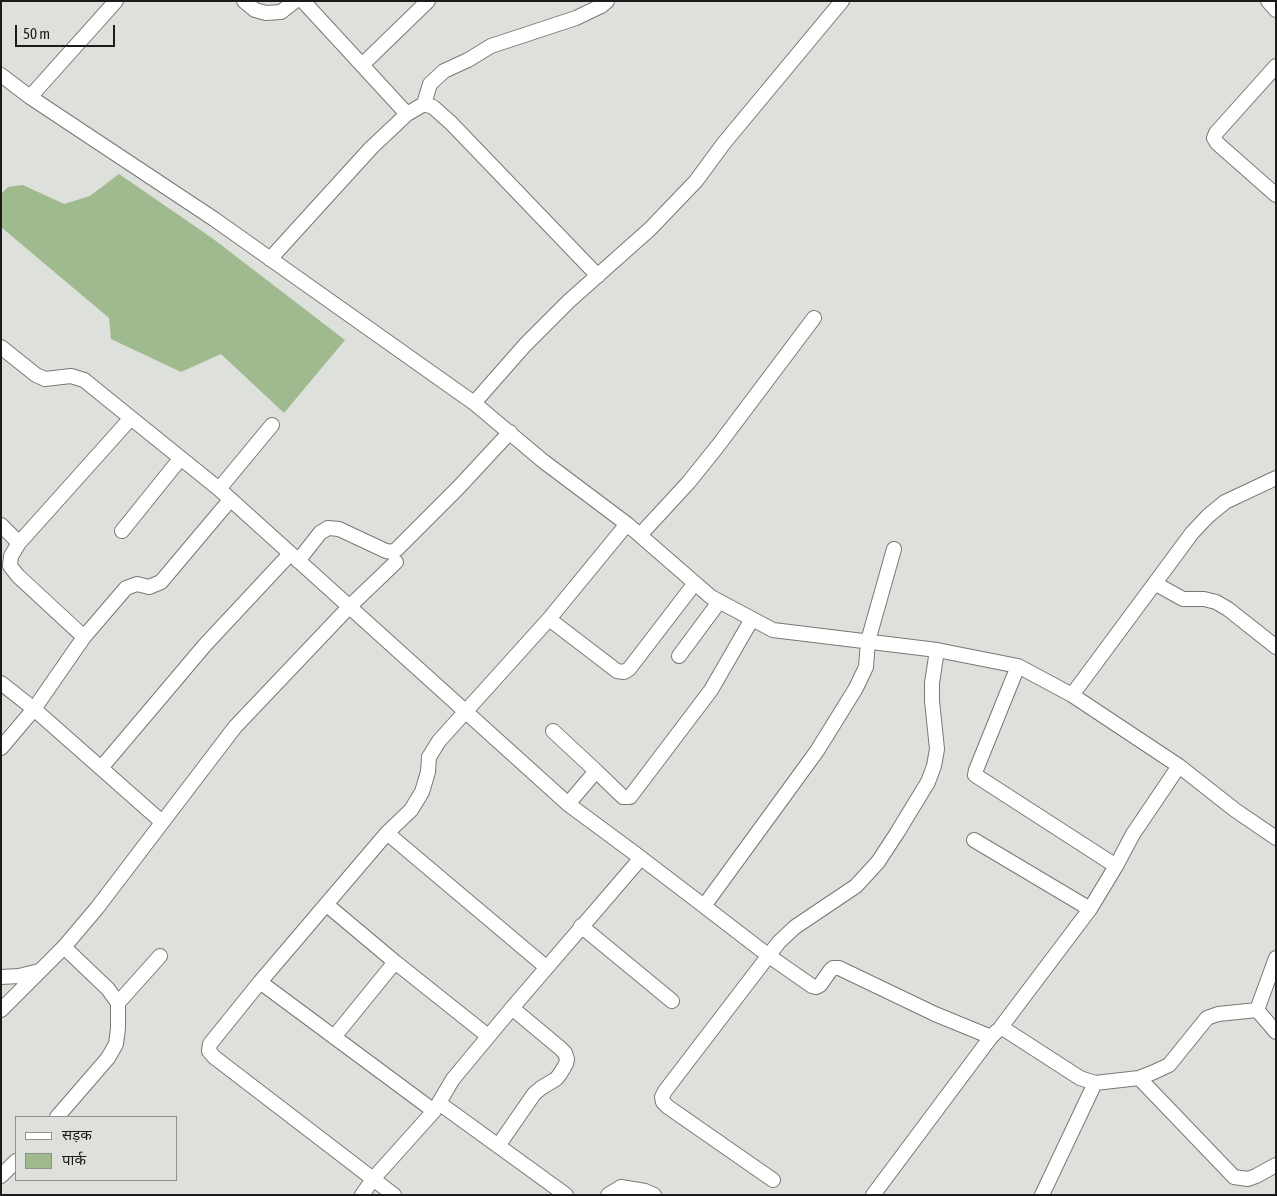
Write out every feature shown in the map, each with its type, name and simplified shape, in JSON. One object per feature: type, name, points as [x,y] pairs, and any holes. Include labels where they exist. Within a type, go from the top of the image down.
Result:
[{"type":"street","points":[[30,97],[116,1]]},
{"type":"street","points":[[244,1],[255,10],[266,13],[281,12],[295,1]]},
{"type":"street","points":[[303,1],[407,114]]},
{"type":"street","points":[[362,65],[428,1]]},
{"type":"street","points":[[270,259],[370,148],[407,114],[424,104],[430,84],[444,70],[491,46],[576,18],[607,1]]},
{"type":"street","points":[[474,403],[569,301],[650,229],[696,181],[724,143],[842,1]]},
{"type":"street","points":[[1268,1],[1276,10]]},
{"type":"street","points":[[1276,66],[1216,133],[1214,138],[1216,143],[1276,195]]},
{"type":"street","points":[[1,75],[30,97],[214,219],[474,403],[627,524],[694,583],[719,602],[774,630],[937,650],[1018,666],[1072,695],[1179,766],[1235,810],[1276,838]]},
{"type":"street","points":[[424,104],[433,107],[451,123],[598,276]]},
{"type":"street","points":[[640,535],[688,483],[717,447],[814,318]]},
{"type":"street","points":[[1,347],[36,375],[45,379],[71,376],[84,380],[219,489],[568,804],[769,956],[816,987],[820,985],[833,968],[838,968],[935,1014],[996,1032],[1080,1078],[1095,1083],[1140,1078],[1169,1064],[1208,1018],[1218,1014],[1257,1010]]},
{"type":"street","points":[[84,637],[18,576],[10,566],[11,556],[20,543],[131,418]]},
{"type":"street","points":[[219,489],[272,425]]},
{"type":"street","points":[[101,768],[205,645],[320,533],[328,528],[339,529],[392,552],[458,488],[510,432]]},
{"type":"street","points":[[122,531],[180,459]]},
{"type":"street","points":[[1072,695],[1192,533],[1225,502],[1276,478]]},
{"type":"street","points":[[1,748],[34,709],[84,637],[126,588],[136,584],[149,587],[161,582],[230,500]]},
{"type":"street","points":[[394,1195],[214,1057],[209,1051],[210,1044],[387,832],[411,810],[422,792],[428,772],[429,756],[439,740],[549,619],[627,524]]},
{"type":"street","points":[[1,525],[20,543]]},
{"type":"street","points":[[704,906],[817,751],[856,688],[866,667],[868,641],[894,549]]},
{"type":"street","points":[[1,1010],[64,947],[97,908],[235,727],[349,607],[396,562]]},
{"type":"street","points":[[549,619],[617,671],[624,672],[694,583]]},
{"type":"street","points":[[1156,584],[1183,599],[1204,599],[1216,602],[1228,609],[1276,647]]},
{"type":"street","points":[[680,656],[719,602]]},
{"type":"street","points":[[553,731],[623,797],[630,797],[711,690],[752,619]]},
{"type":"street","points":[[773,1180],[668,1107],[663,1102],[662,1097],[779,942],[795,927],[856,886],[867,875],[897,833],[928,782],[934,766],[937,749],[932,683],[937,650]]},
{"type":"street","points":[[1018,666],[976,770],[976,775],[1116,866]]},
{"type":"street","points":[[1,683],[34,709],[162,822]]},
{"type":"street","points":[[873,1195],[1090,909],[1133,834],[1179,766]]},
{"type":"street","points":[[568,804],[596,772]]},
{"type":"street","points":[[387,832],[546,967]]},
{"type":"street","points":[[974,840],[1090,909]]},
{"type":"street","points":[[362,1195],[373,1178],[436,1107],[453,1079],[488,1036],[641,858]]},
{"type":"street","points":[[327,905],[488,1036]]},
{"type":"street","points":[[581,926],[672,1002]]},
{"type":"street","points":[[57,1116],[108,1058],[116,1044],[118,1028],[118,1003],[108,989],[64,947]]},
{"type":"street","points":[[118,1003],[160,956]]},
{"type":"street","points":[[1257,1010],[1276,958]]},
{"type":"street","points":[[334,1037],[395,962]]},
{"type":"street","points":[[1,977],[19,976],[40,971]]},
{"type":"street","points":[[260,982],[334,1037],[436,1107],[498,1146],[559,1193]]},
{"type":"street","points":[[498,1146],[534,1094],[556,1079],[566,1064],[567,1059],[560,1048],[512,1008]]},
{"type":"street","points":[[1257,1010],[1276,1032]]},
{"type":"street","points":[[1140,1078],[1234,1177],[1248,1179],[1276,1165]]},
{"type":"street","points":[[1042,1195],[1095,1083]]},
{"type":"street","points":[[1,1176],[15,1162]]},
{"type":"street","points":[[608,1195],[622,1187],[645,1191],[654,1195]]},
{"type":"green space","points":[[119,174],[212,238],[345,340],[284,413],[221,354],[181,372],[111,339],[109,318],[1,227],[1,194],[8,187],[23,185],[64,204],[90,196]]}]
